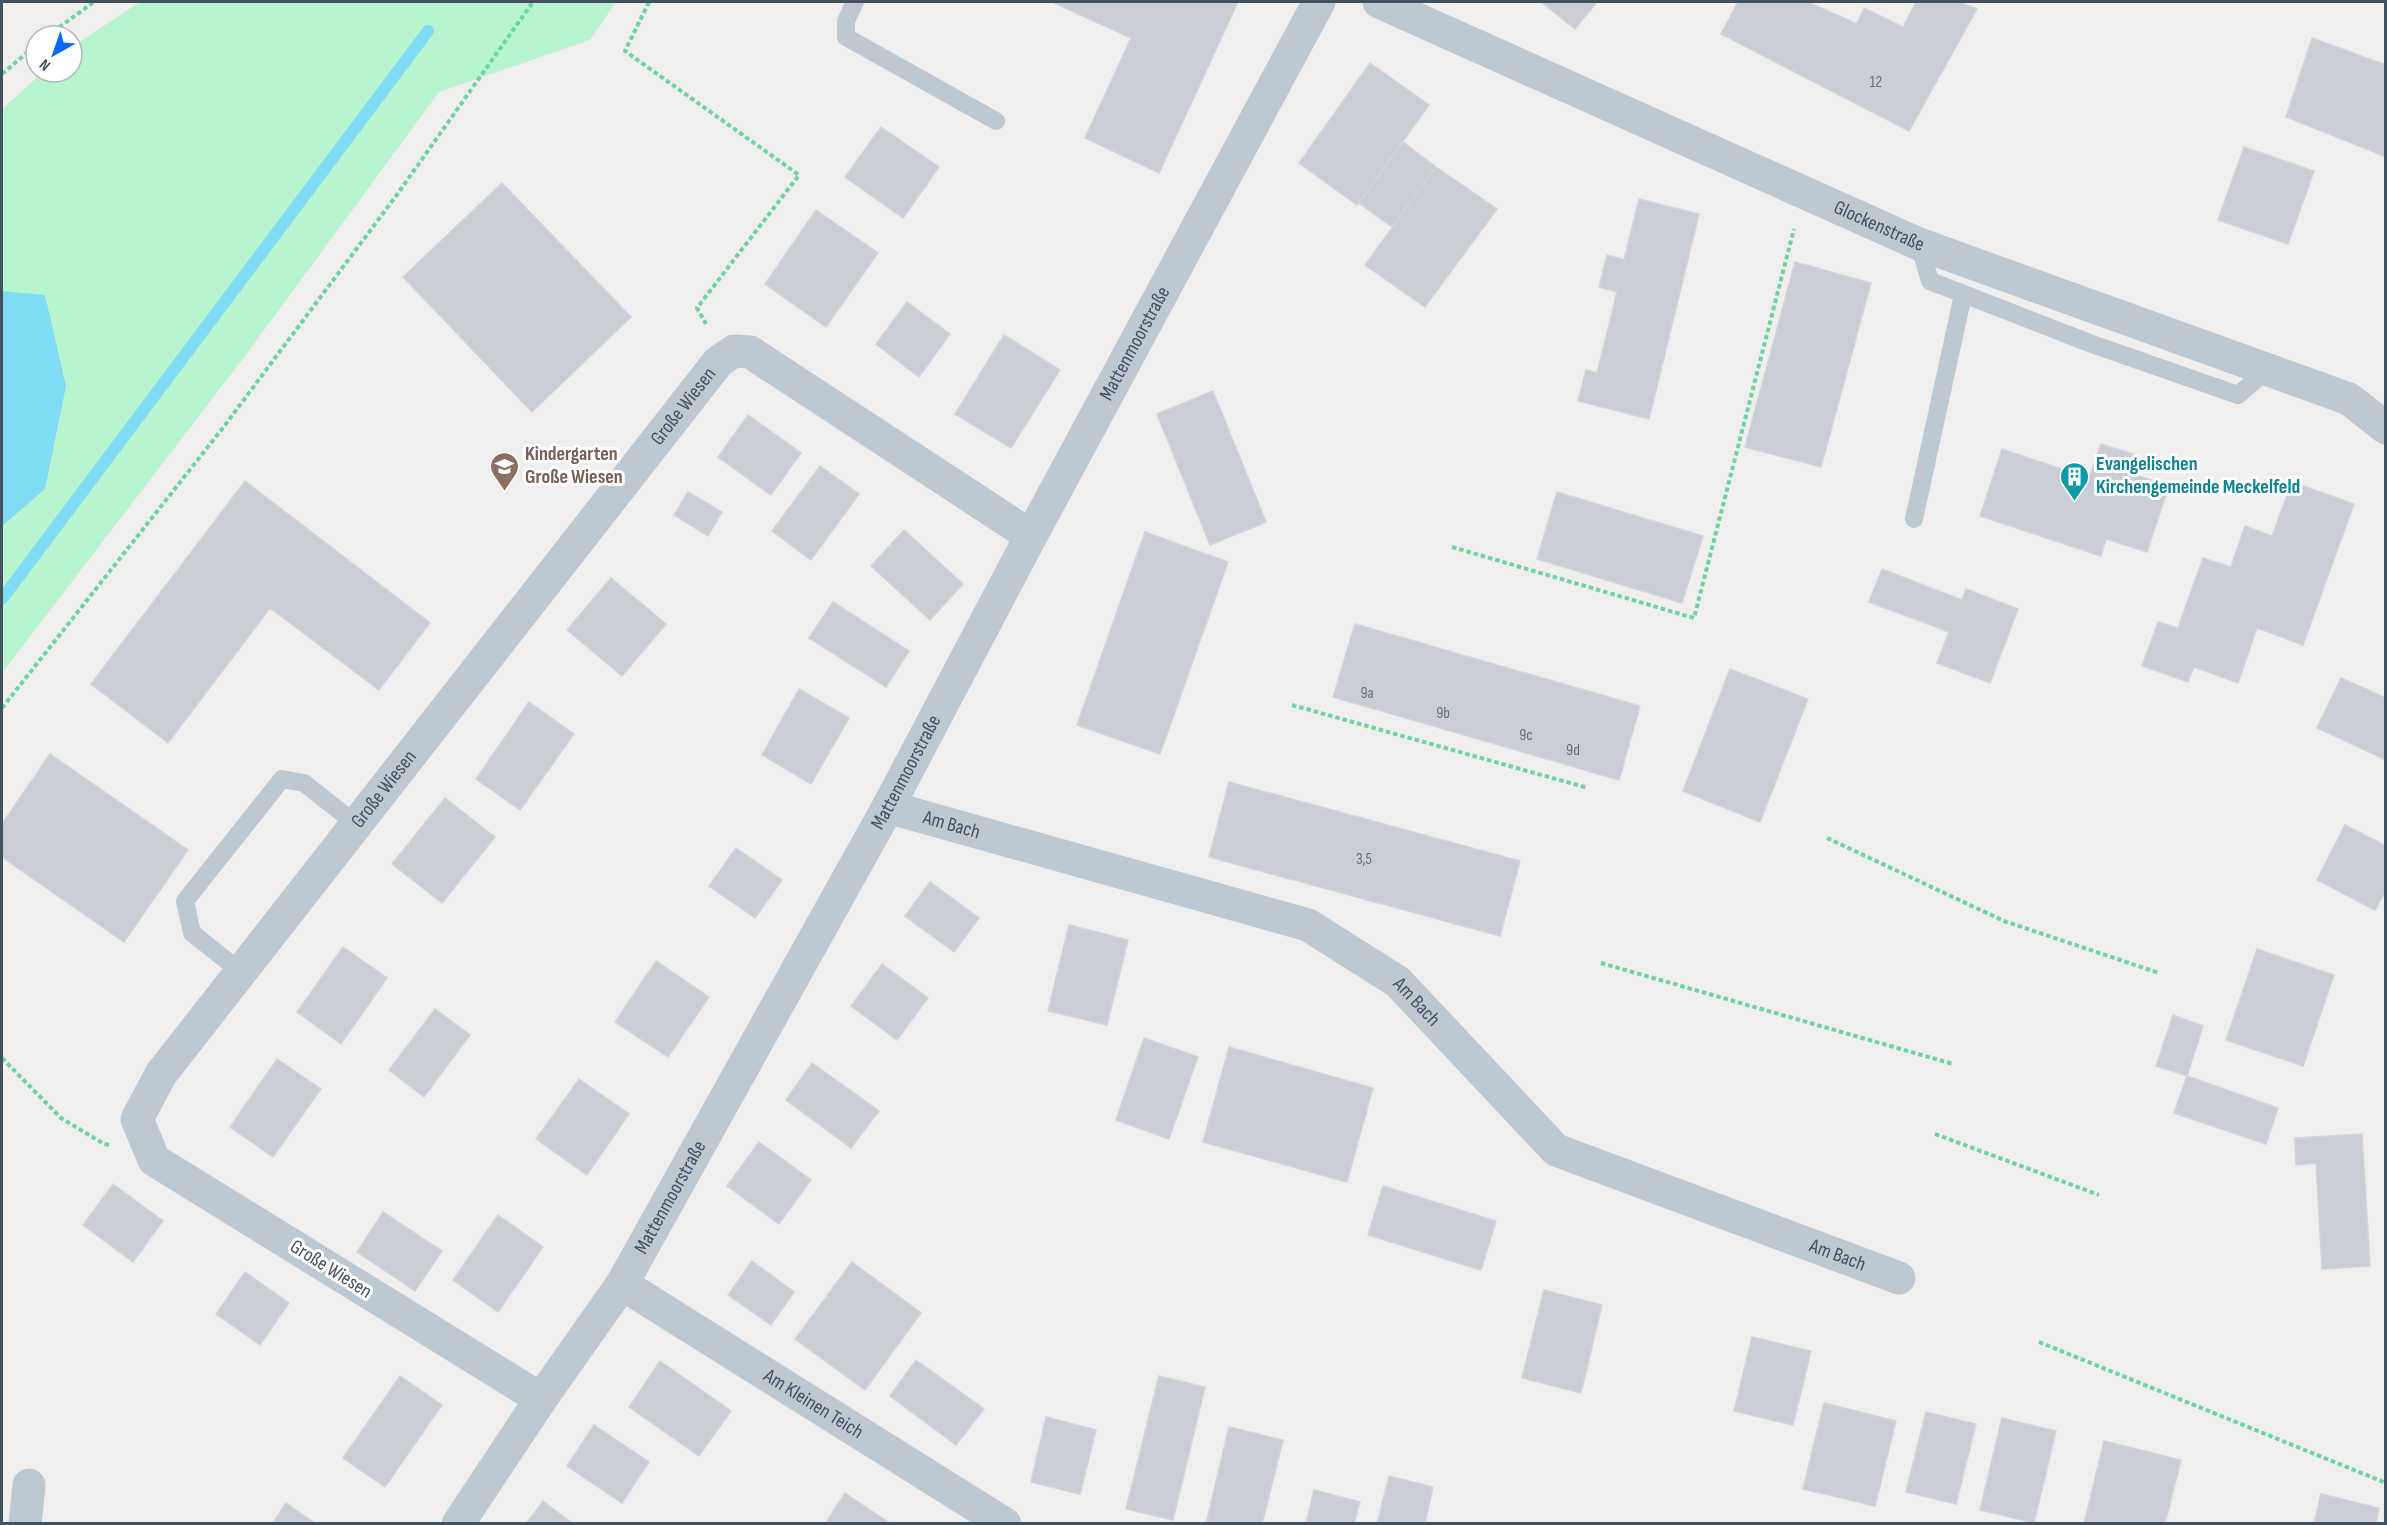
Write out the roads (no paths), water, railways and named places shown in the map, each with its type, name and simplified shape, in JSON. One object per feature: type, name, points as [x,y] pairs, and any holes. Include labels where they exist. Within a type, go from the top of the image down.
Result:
[{"type":"street","name":"Mattenmoorstraße","points":[[458,1524],[541,1399],[622,1284],[888,807],[1031,536],[1319,2]]},
{"type":"street","name":"Glockenstraße","points":[[1379,2],[1919,244],[2349,399],[2385,428]]},
{"type":"street","name":"Große Wiesen","points":[[541,1399],[154,1160],[137,1119],[161,1074],[703,380],[724,357],[734,351],[750,352],[1031,536]]},
{"type":"street","name":"Am Bach","points":[[888,807],[1308,925],[1398,982],[1556,1150],[1899,1278]]},
{"type":"street","name":"Am Kleinen Teich","points":[[622,1284],[1005,1524]]},
{"type":"street","points":[[25,1524],[29,1485]]},
{"type":"lane","points":[[855,2],[846,21],[846,36],[996,121]]},
{"type":"lane","points":[[1919,244],[1930,281],[2092,344],[2238,395],[2267,370]]},
{"type":"lane","points":[[1914,519],[1963,295]]},
{"type":"lane","points":[[241,972],[192,933],[184,901],[282,779],[304,783],[356,824]]},
{"type":"water","points":[[2,291],[45,295],[66,386],[45,489],[2,526]]},
{"type":"waterway","points":[[2,599],[428,31]]},
{"type":"place","name":"Kindergarten Große Wiesen","points":[[504,492]]},
{"type":"place","name":"Evangelischen Kirchengemeinde Meckelfeld","points":[[2075,502]]}]
